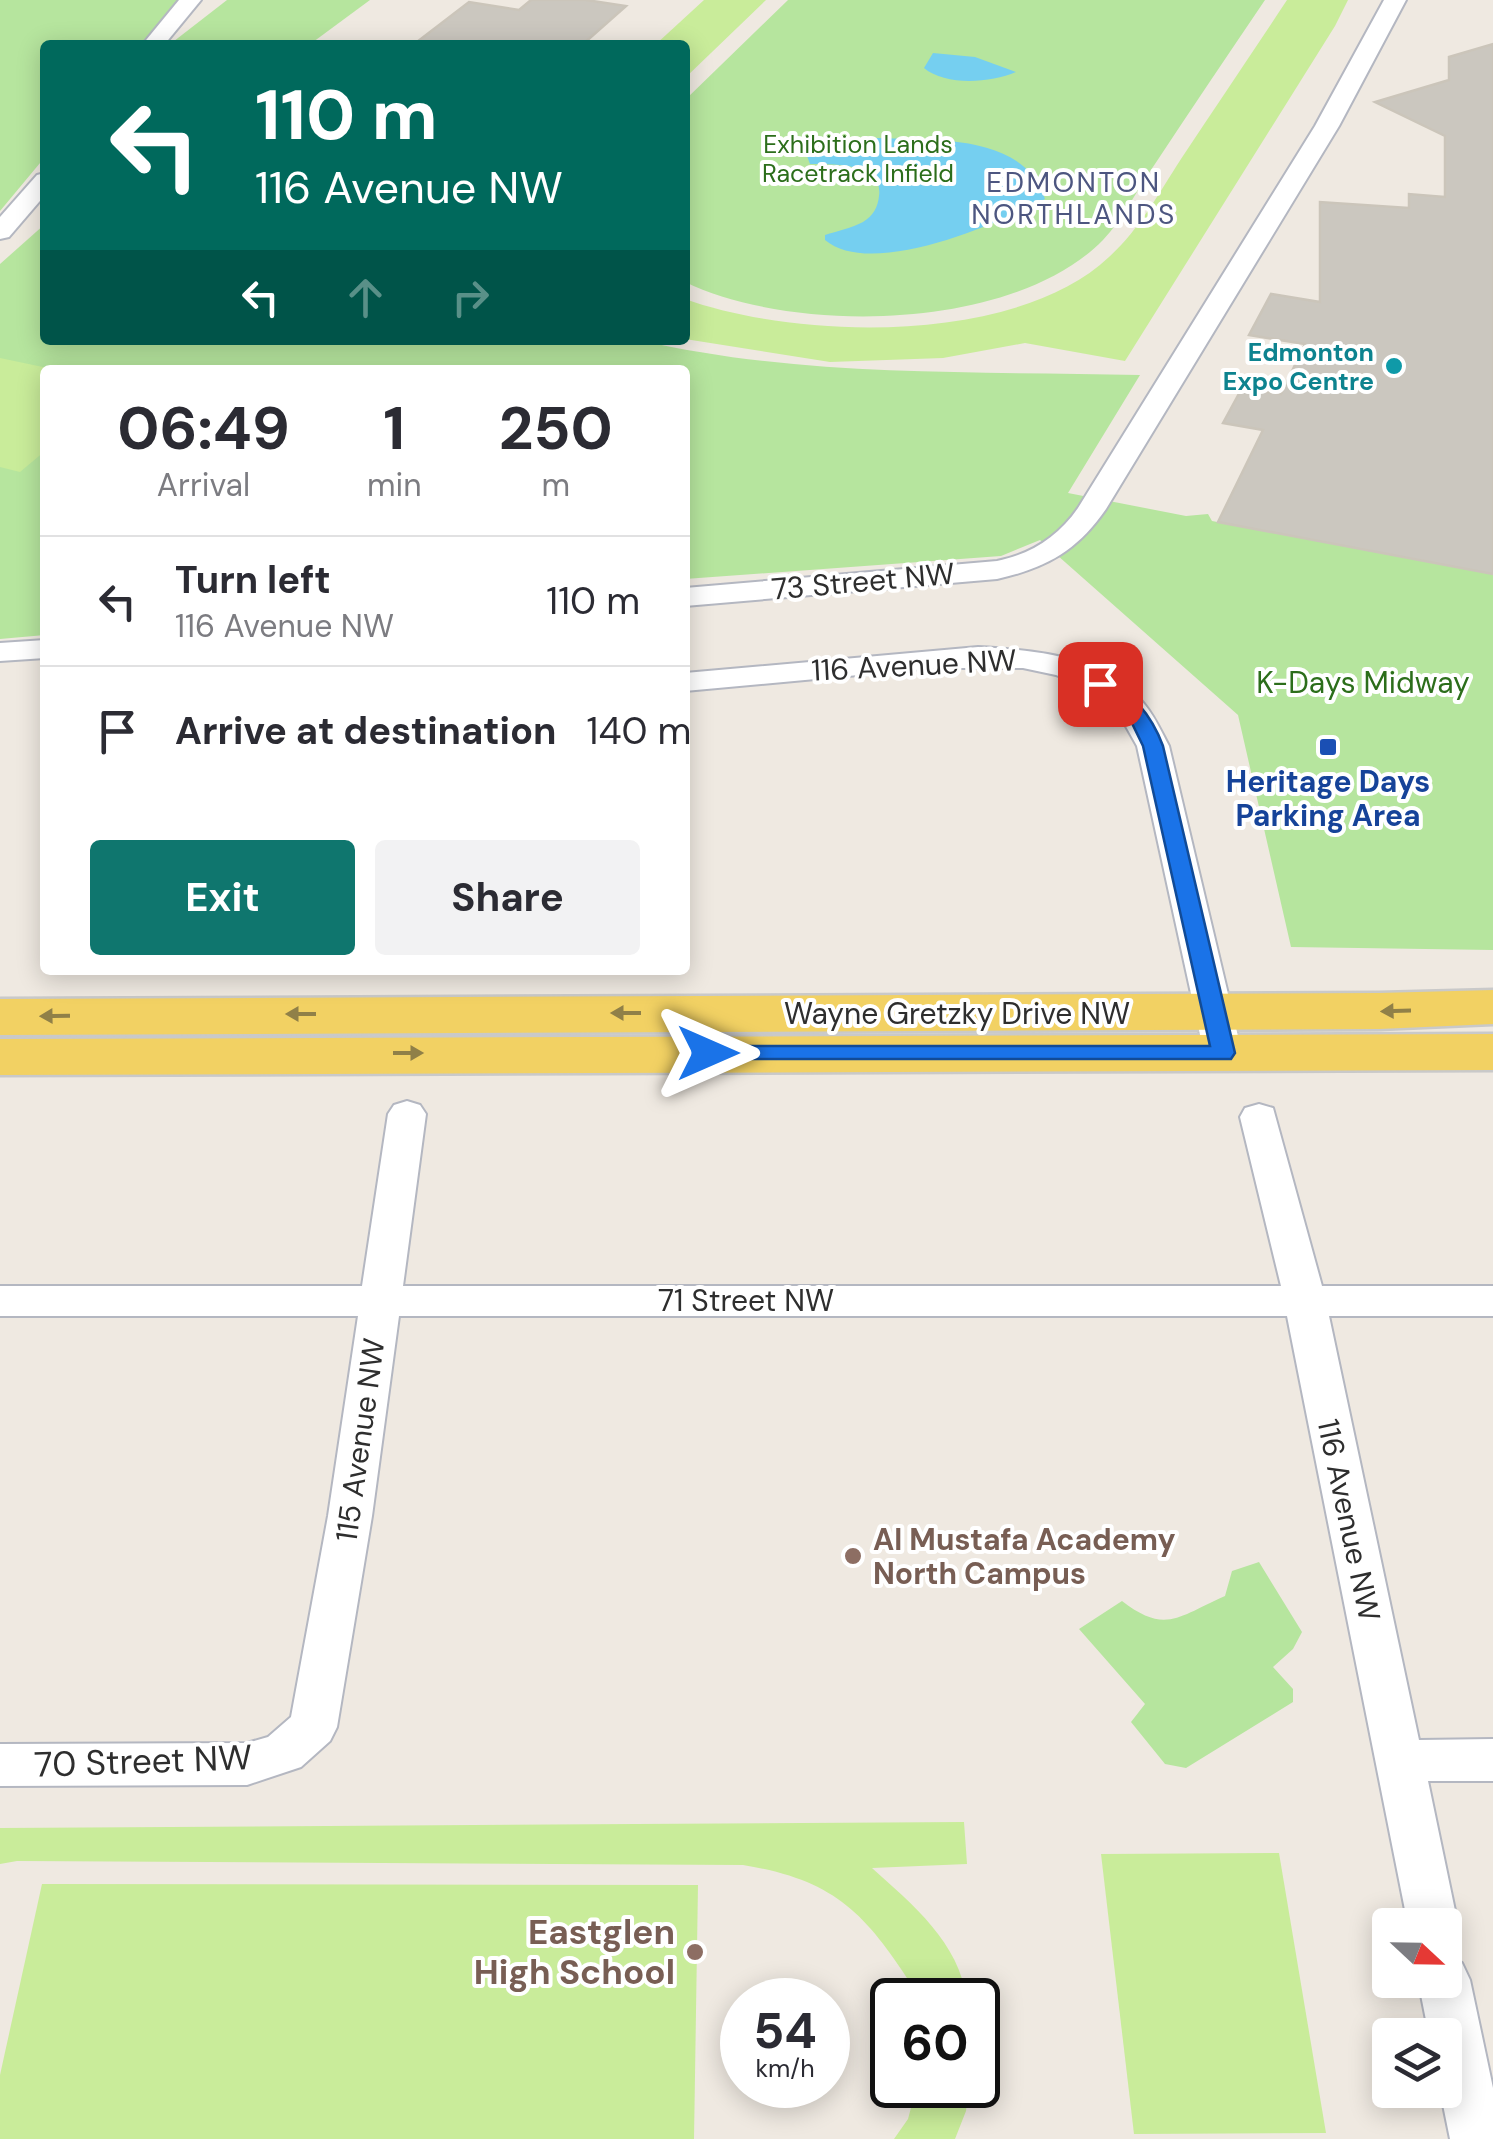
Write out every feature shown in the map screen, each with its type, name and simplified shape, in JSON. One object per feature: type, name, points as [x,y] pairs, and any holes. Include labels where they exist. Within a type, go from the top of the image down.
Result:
[{"type":"main road","name":"Wayne Gretzky Drive NW","points":[[0,1057],[1218,1033],[1493,1007]]},
{"type":"main road","name":"Wayne Gretzky Drive NW","points":[[0,1017],[1218,1033],[1493,1052]]},
{"type":"street","points":[[157,40],[190,0]]},
{"type":"street","name":"73 Street NW","points":[[690,596],[997,570],[1040,559],[1080,528],[1327,126],[1395,0]]},
{"type":"street","points":[[0,232],[40,186]]},
{"type":"street","points":[[0,652],[40,649]]},
{"type":"street","name":"116 Avenue NW","points":[[690,682],[1000,656],[1044,662],[1100,684],[1134,709],[1146,726],[1218,1033]]},
{"type":"street","name":"115 Avenue NW","points":[[284,1752],[313,1727],[350,1516],[406,1114]]},
{"type":"street","name":"116 Avenue NW","points":[[1258,1117],[1305,1301],[1429,1908]]},
{"type":"street","name":"71 Street NW","points":[[0,1301],[1493,1301]]},
{"type":"street","name":"70 Street NW","points":[[0,1765],[248,1764],[284,1752]]},
{"type":"street","points":[[1399,1761],[1493,1760]]},
{"type":"street","points":[[1448,1998],[1478,2139]]},
{"type":"green space","points":[[0,0],[178,0],[144,40],[40,40],[40,163],[0,211]]},
{"type":"green space","points":[[227,0],[370,0],[316,40],[175,40]]},
{"type":"green space","points":[[704,0],[766,0],[690,73],[690,40],[660,40]]},
{"type":"green space","name":"Exhibition Lands Racetrack Infield","points":[[788,0],[1265,0],[1103,240],[1064,270],[1016,292],[961,307],[902,315],[842,316],[784,311],[731,299],[690,284],[690,95]]},
{"type":"green space","points":[[1287,0],[1348,0],[1125,361],[1025,343],[943,358],[830,362],[690,340],[690,300],[732,313],[845,327],[964,320],[1020,306],[1069,286],[1109,257],[1139,223]]},
{"type":"green space","name":"K-Days Midway","points":[[40,228],[40,345],[664,345],[825,367],[1140,375],[1068,493],[1186,516],[1208,514],[1212,521],[1493,574],[1493,950],[1291,947],[1238,715],[1040,540],[1001,556],[690,579],[690,365],[40,365],[40,635],[0,639],[0,264]]},
{"type":"green space","points":[[0,358],[40,366],[40,455],[20,472],[0,467]]},
{"type":"green space","points":[[1259,1562],[1302,1632],[1293,1649],[1273,1667],[1293,1689],[1293,1702],[1186,1768],[1165,1764],[1131,1722],[1145,1704],[1079,1629],[1122,1601],[1162,1620],[1184,1615],[1225,1596],[1232,1571]]},
{"type":"green space","points":[[964,1822],[967,1864],[872,1868],[932,1926],[955,1960],[962,1978],[907,1978],[864,1921],[825,1891],[802,1880],[743,1865],[17,1861],[0,1864],[0,1828]]},
{"type":"green space","points":[[1279,1853],[1326,2133],[1134,2134],[1101,1854]]},
{"type":"green space","points":[[42,1884],[698,1885],[694,2139],[0,2139],[0,2075]]},
{"type":"green space","points":[[911,2108],[966,2108],[955,2139],[894,2139]]},
{"type":"water","points":[[933,53],[975,57],[1016,72],[994,79],[944,78],[924,68]]},
{"type":"water","points":[[838,141],[950,141],[998,152],[1018,162],[1034,178],[1045,199],[935,243],[872,254],[846,250],[825,240],[825,235],[870,217],[879,196],[878,185],[865,171],[843,165],[810,164],[807,156]]},
{"type":"building","points":[[531,0],[586,0],[626,6],[588,40],[420,40],[469,2],[519,10]]},
{"type":"building","name":"Edmonton Expo Centre","points":[[1493,44],[1493,574],[1218,522],[1263,430],[1223,423],[1242,388],[1281,394],[1305,344],[1249,335],[1271,294],[1320,302],[1320,202],[1409,208],[1409,194],[1445,197],[1445,136],[1375,102],[1449,80],[1449,57]]},
{"type":"place","name":"Edmonton Expo Centre","points":[[1394,366]]},
{"type":"place","name":"Heritage Days Parking Area","points":[[1328,747]]},
{"type":"place","name":"Al Mustafa Academy North Campus","points":[[853,1556]]},
{"type":"place","name":"Eastglen High School","points":[[695,1952]]},
{"type":"district","name":"EDMONTON NORTHLANDS","points":[[1074,198]]},
{"type":"route","points":[[708,1053],[1223,1053],[1153,746],[1134,709],[1100,684]]}]
